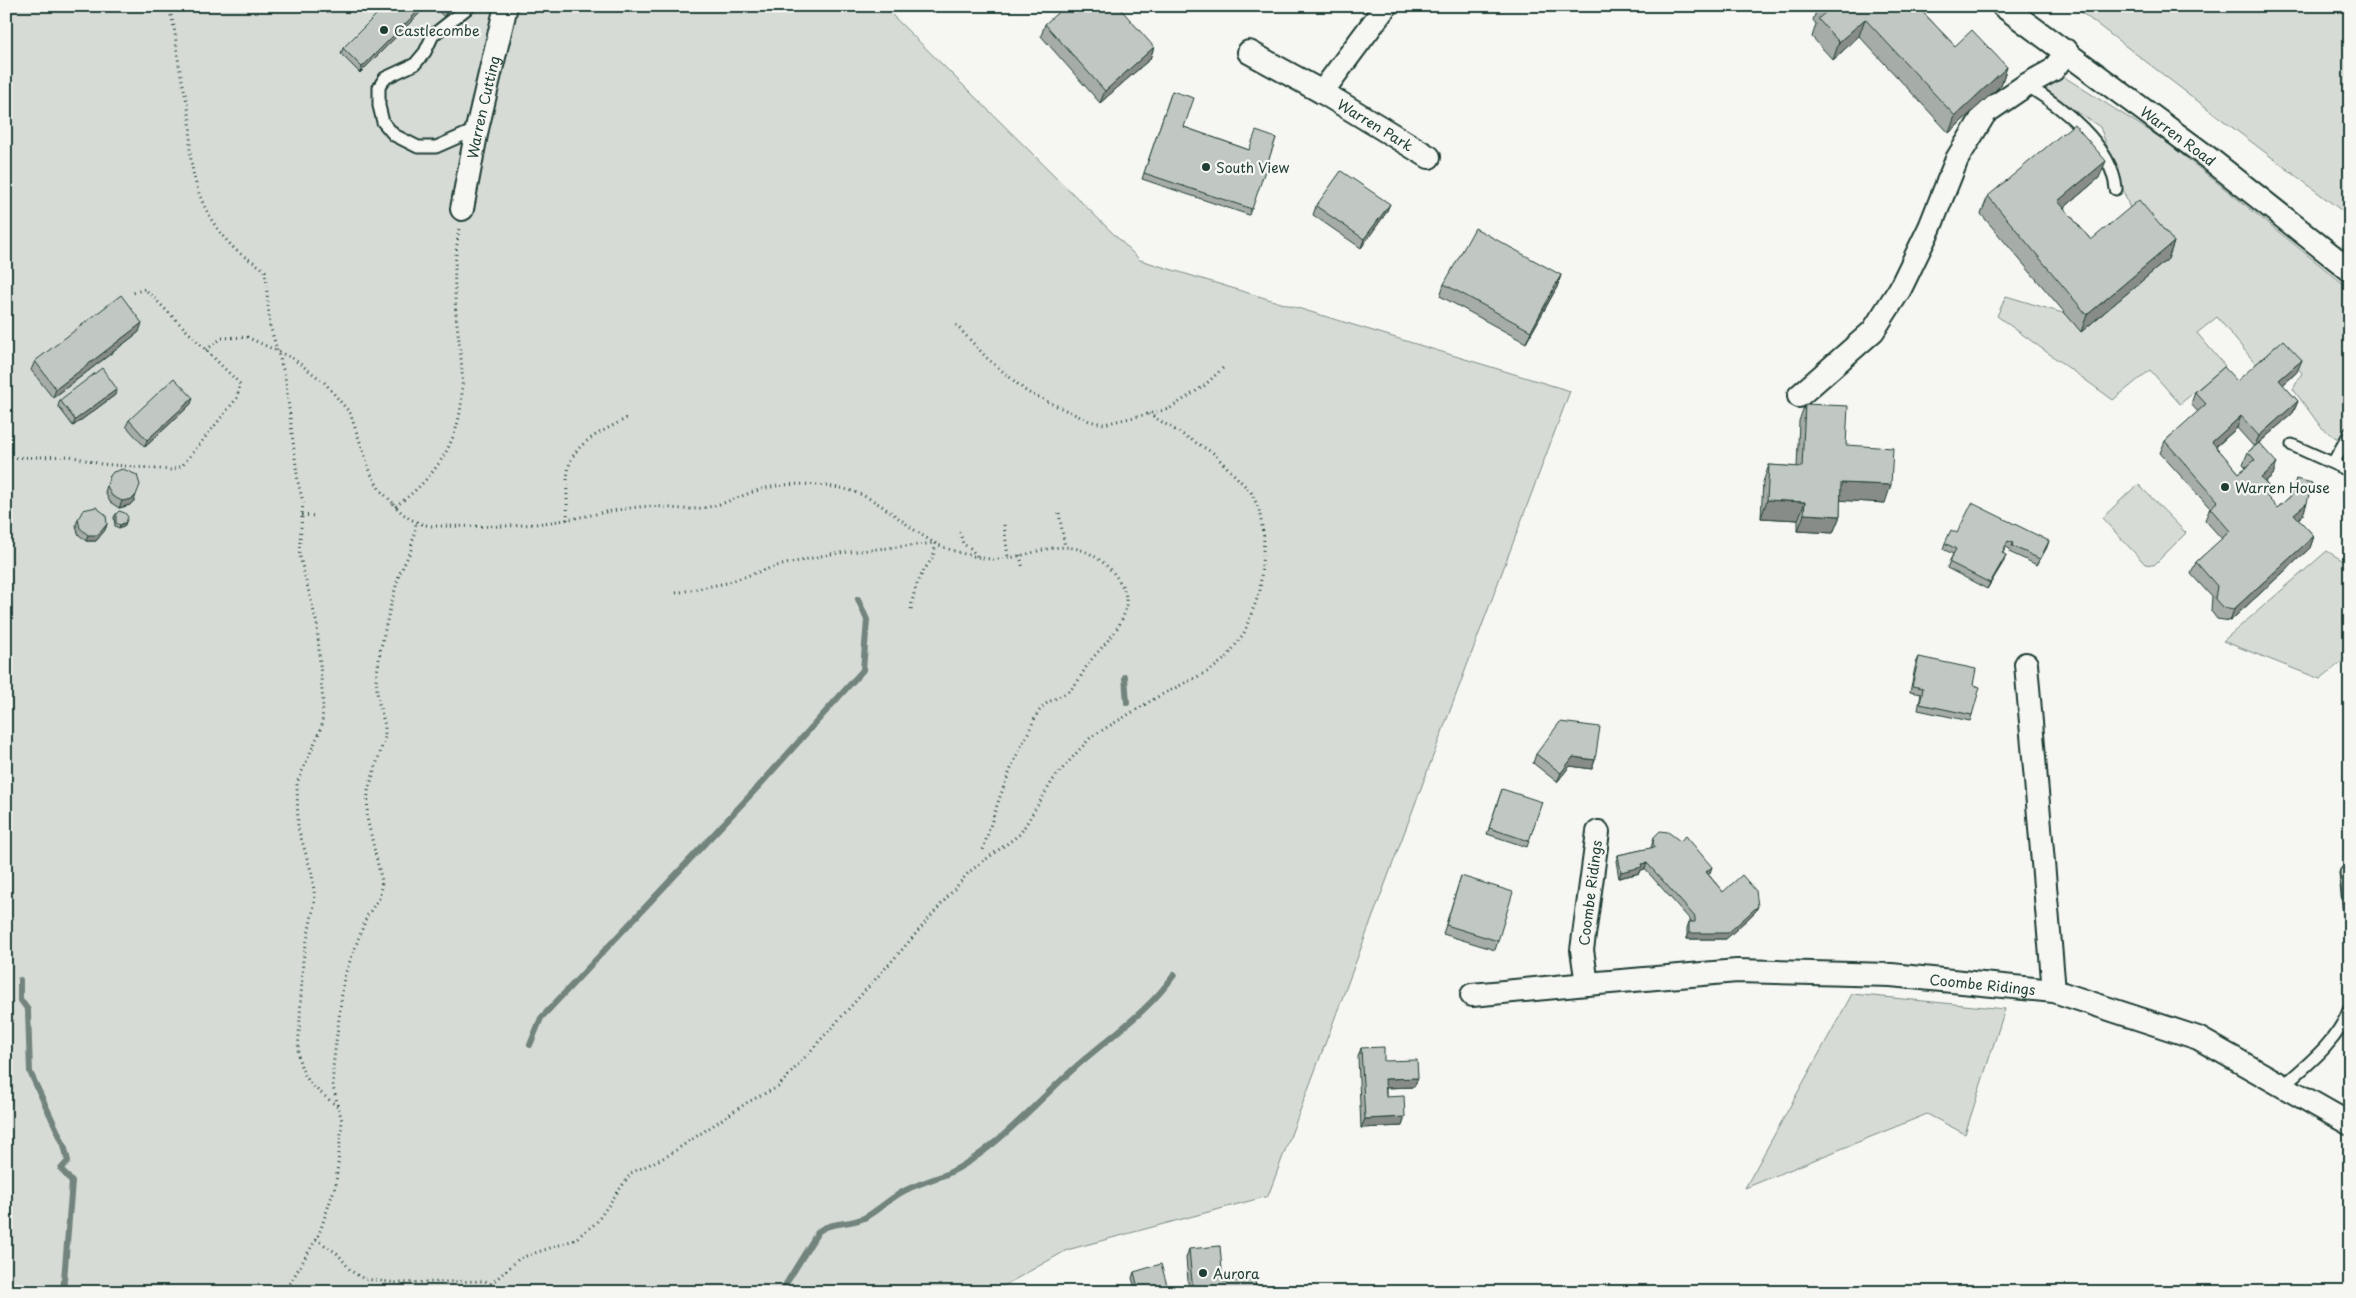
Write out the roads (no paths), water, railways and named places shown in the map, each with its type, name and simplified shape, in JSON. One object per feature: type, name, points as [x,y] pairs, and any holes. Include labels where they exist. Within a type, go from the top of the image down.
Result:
[{"type":"street","name":"Warren Cutting","points":[[462,209],[477,129],[506,6]]},
{"type":"street","name":"Warren Park","points":[[1322,92],[1386,6]]},
{"type":"street","name":"Warren Road","points":[[2003,6],[2206,156],[2350,270]]},
{"type":"street","name":"Warren Park","points":[[1249,52],[1322,92],[1429,157]]},
{"type":"street","points":[[1798,396],[1873,331],[1900,289],[1930,227],[1957,159],[1985,113],[2026,85],[2053,70],[2067,52]]},
{"type":"street","points":[[2026,664],[2054,991]]},
{"type":"street","name":"Coombe Ridings","points":[[1587,984],[1582,950],[1598,832]]},
{"type":"street","name":"Coombe Ridings","points":[[1472,995],[1747,971],[1891,975],[2054,991],[2198,1038],[2350,1124]]},
{"type":"lane","points":[[470,6],[433,35],[425,52],[415,64],[385,78],[379,87],[379,106],[383,122],[394,136],[418,147],[436,147],[477,129]]},
{"type":"lane","points":[[2026,85],[2052,101],[2070,116],[2106,159],[2115,179],[2116,189]]},
{"type":"lane","points":[[2333,463],[2350,434]]},
{"type":"lane","points":[[2292,445],[2350,471]]},
{"type":"lane","points":[[2346,873],[2350,916]]},
{"type":"lane","points":[[2284,1086],[2318,1055],[2338,1032],[2350,1008]]},
{"type":"waterway","points":[[530,1045],[541,1018],[758,787],[863,670],[867,620],[858,599]]},
{"type":"waterway","points":[[1125,677],[1127,703]]},
{"type":"waterway","points":[[781,1292],[818,1232],[833,1225],[864,1218],[902,1192],[947,1174],[980,1154],[996,1142],[1082,1061],[1138,1015],[1151,1003],[1174,975]]},
{"type":"waterway","points":[[20,980],[20,999],[28,1010],[30,1072],[64,1145],[68,1161],[61,1169],[72,1182],[63,1292]]},
{"type":"place","name":"Castlecombe","points":[[384,30]]},
{"type":"place","name":"South View","points":[[1206,167]]},
{"type":"place","name":"Warren House","points":[[2225,487]]},
{"type":"place","name":"Aurora","points":[[1203,1273]]}]
